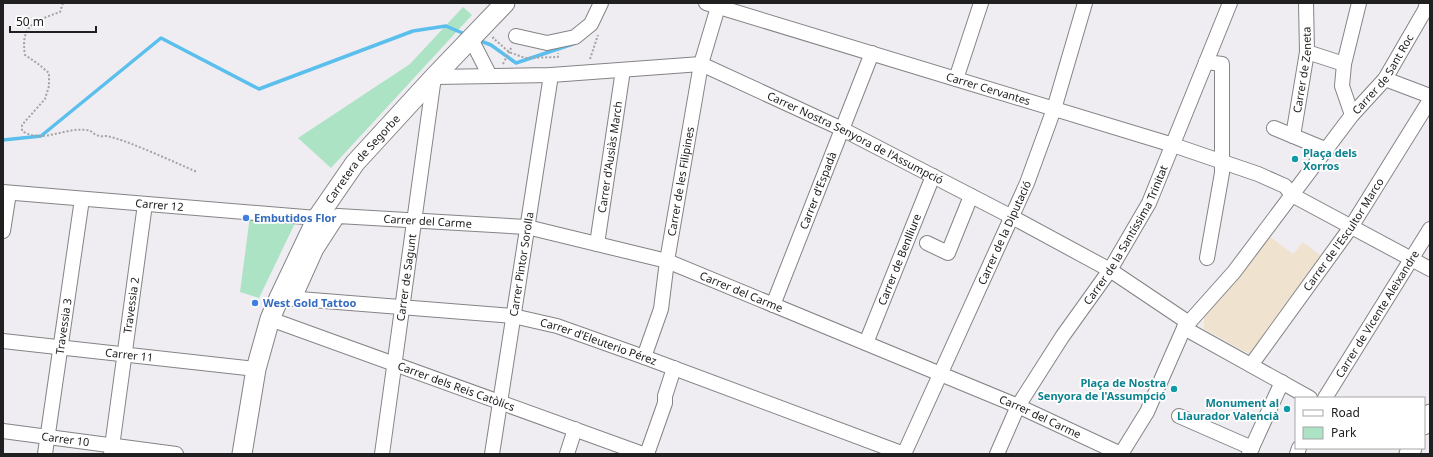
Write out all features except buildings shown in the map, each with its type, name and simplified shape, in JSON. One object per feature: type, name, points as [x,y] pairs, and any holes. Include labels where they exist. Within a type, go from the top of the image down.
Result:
[{"type":"street","name":"Carretera de Segorbe","points":[[286,298],[317,218],[355,163],[434,77],[506,3]]},
{"type":"street","points":[[516,36],[547,43],[575,37],[591,24],[601,3]]},
{"type":"street","points":[[956,79],[981,3]]},
{"type":"street","name":"Carrer de la Diputació","points":[[904,454],[1027,183],[1054,109],[1085,3]]},
{"type":"street","name":"Carrer de la Santíssima Trinitat","points":[[997,454],[1018,406],[1062,338],[1110,270],[1149,203],[1230,3]]},
{"type":"street","name":"Carrer de Zeneta","points":[[1293,136],[1307,52],[1306,3]]},
{"type":"street","points":[[1352,115],[1342,86],[1344,64],[1359,3]]},
{"type":"street","name":"Carrer de Sant Roc","points":[[1330,146],[1352,115],[1385,80],[1425,10],[1427,3]]},
{"type":"street","name":"Carrer Cervantes","points":[[712,5],[1173,145],[1258,174],[1285,186],[1292,195]]},
{"type":"street","name":"Carrer de les Filipines","points":[[644,357],[661,309],[666,261],[712,5]]},
{"type":"street","points":[[471,39],[490,76]]},
{"type":"street","points":[[1307,52],[1344,64]]},
{"type":"street","name":"Carrer d'Espadà","points":[[773,305],[872,53]]},
{"type":"street","points":[[1206,62],[1222,64],[1222,173],[1207,258]]},
{"type":"street","name":"Carrer Nostra Senyora de l'Assumpció","points":[[434,77],[551,75],[701,64],[842,129],[1012,217],[1110,270],[1186,325],[1200,341],[1251,365],[1308,397]]},
{"type":"street","name":"Carrer d'Ausiàs March","points":[[597,244],[623,70]]},
{"type":"street","name":"Carrer Pintor Sorolla","points":[[492,454],[551,75]]},
{"type":"street","name":"Carrer de Sagunt","points":[[382,454],[434,77]]},
{"type":"street","points":[[1385,80],[1430,96]]},
{"type":"street","name":"Carrer de l'Escultor Marco","points":[[1251,365],[1351,227],[1430,100]]},
{"type":"street","points":[[1121,454],[1147,412],[1186,325],[1206,300],[1234,272],[1330,146],[1293,136],[1274,128]]},
{"type":"street","name":"Carrer de Benlliure","points":[[866,343],[933,176]]},
{"type":"street","points":[[3,231],[6,193]]},
{"type":"street","name":"Carrer 12","points":[[6,193],[317,218]]},
{"type":"street","points":[[1292,195],[1430,269]]},
{"type":"street","points":[[927,243],[948,253],[971,196]]},
{"type":"street","name":"Travessia 3","points":[[44,454],[82,199]]},
{"type":"street","name":"Travessia 2","points":[[111,450],[145,204]]},
{"type":"street","name":"Carretera de Segorbe","points":[[242,454],[256,369],[270,319],[286,298],[338,216]]},
{"type":"street","name":"Carrer del Carme","points":[[338,216],[527,227],[666,261],[1018,406],[1121,454]]},
{"type":"street","name":"Carrer de Vicente Aleixandre","points":[[1325,397],[1430,229]]},
{"type":"street","name":"Carrer d'Eleuterio Pérez","points":[[286,298],[513,316],[557,326],[904,454]]},
{"type":"street","name":"Carrer dels Reis Catòlics","points":[[270,319],[643,454]]},
{"type":"street","name":"Carrer 11","points":[[3,341],[256,369]]},
{"type":"street","points":[[647,454],[665,403],[665,396],[674,368]]},
{"type":"street","points":[[1179,416],[1251,451],[1282,382]]},
{"type":"street","points":[[1425,423],[1430,414]]},
{"type":"street","points":[[567,454],[575,429]]},
{"type":"street","name":"Carrer 10","points":[[3,431],[47,437],[111,450],[176,454]]},
{"type":"path","points":[[63,3],[60,12],[34,23],[26,31],[23,43],[25,55],[49,73],[49,86],[45,99],[22,125],[22,131],[28,135],[39,137],[80,129],[89,130],[98,136],[106,136],[121,140],[197,172]]},
{"type":"path","points":[[590,60],[599,30]]},
{"type":"path","points":[[490,76],[503,66],[516,36]]},
{"type":"path","points":[[502,46],[509,52]]},
{"type":"shaded area","points":[[1269,236],[1293,254],[1303,242],[1321,256],[1249,354],[1204,329],[1204,314]]},
{"type":"green space","points":[[463,7],[472,15],[331,168],[298,138],[410,64]]},
{"type":"green space","points":[[250,216],[296,221],[259,298],[240,292]]},
{"type":"waterway","points":[[3,140],[41,136],[161,38],[259,89],[413,31],[446,26],[467,35]]},
{"type":"waterway","points":[[478,40],[491,45],[516,63],[573,44]]},
{"type":"place","name":"Plaça dels Xorros","points":[[1295,159]]},
{"type":"place","name":"Embutidos Flor","points":[[246,218]]},
{"type":"place","name":"West Gold Tattoo","points":[[255,303]]},
{"type":"place","name":"Plaça de Nostra Senyora de l'Assumpció","points":[[1174,389]]},
{"type":"place","name":"Monument al Llaurador Valencià","points":[[1287,409]]}]
